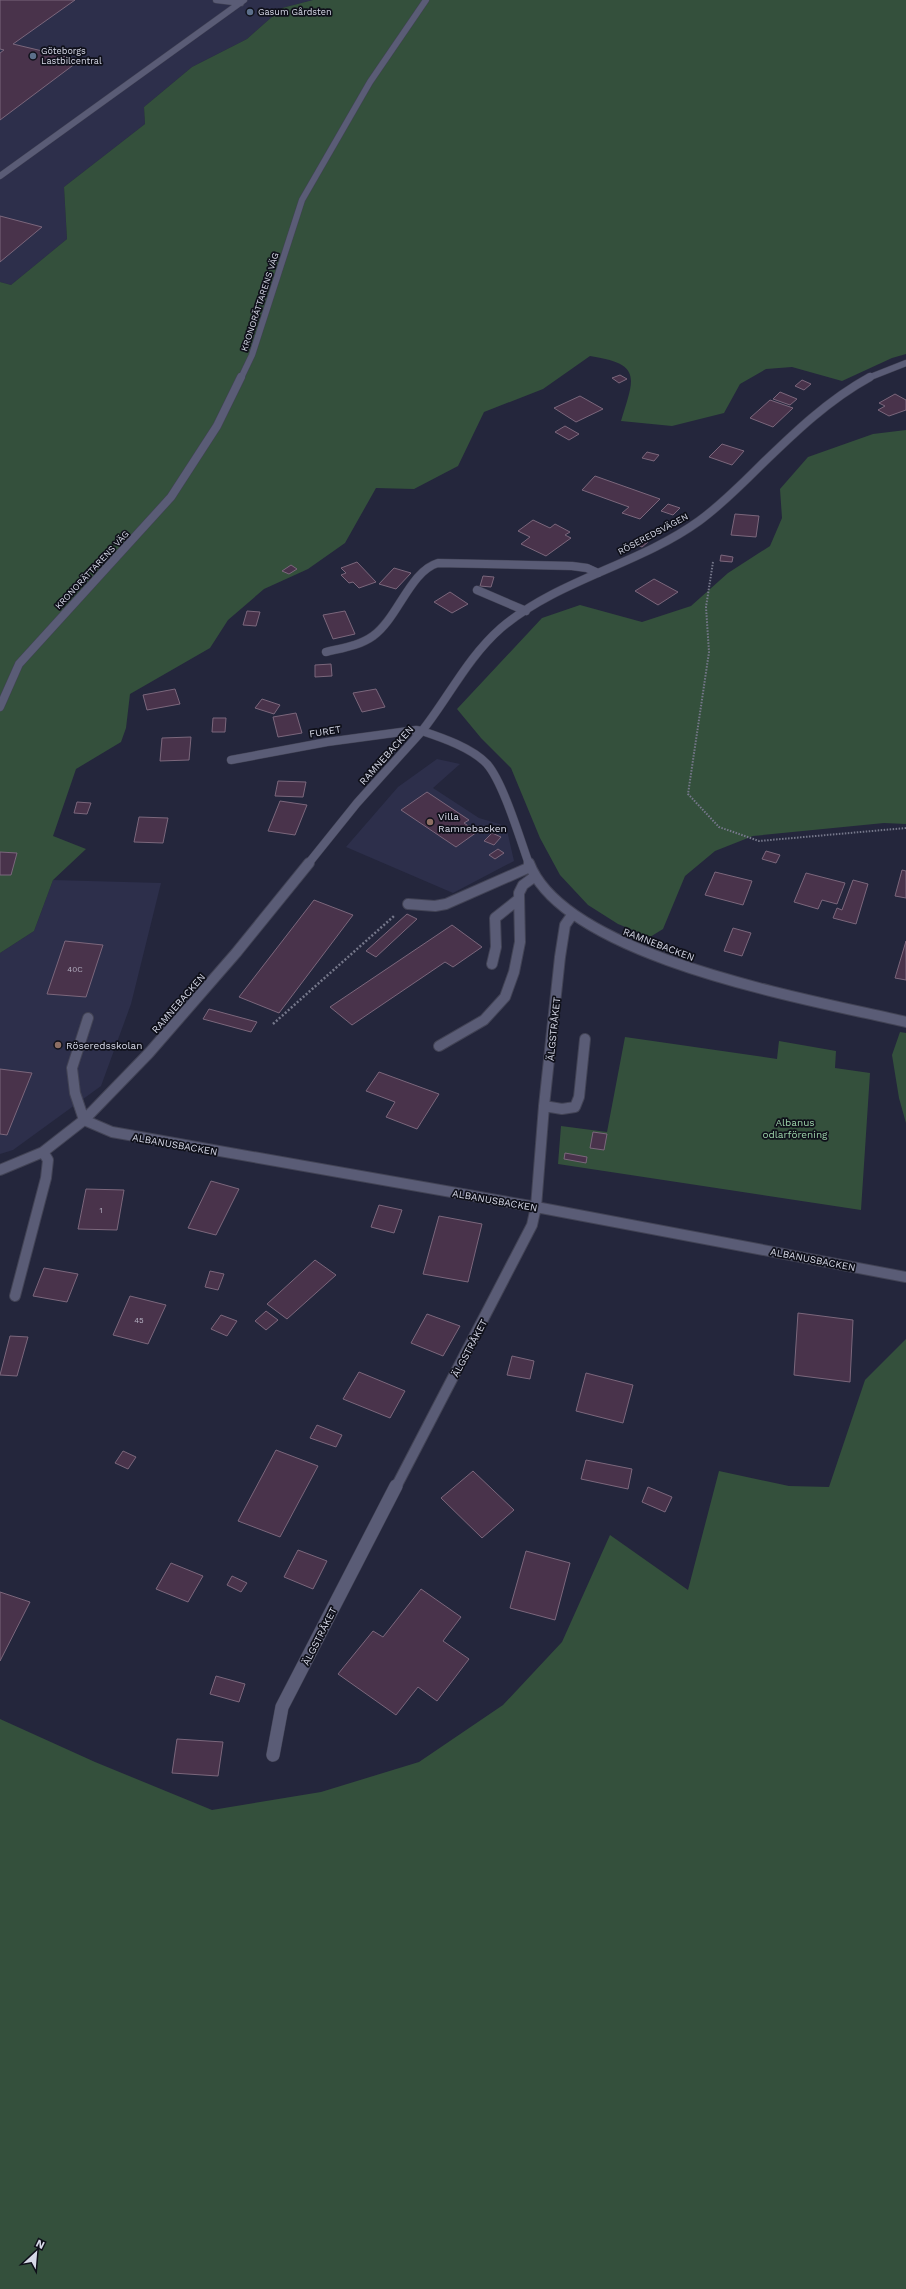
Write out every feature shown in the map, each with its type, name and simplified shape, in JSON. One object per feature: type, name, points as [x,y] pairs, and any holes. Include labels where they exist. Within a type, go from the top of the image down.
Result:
[{"type":"street","points":[[216,0],[243,2]]},
{"type":"street","name":"KRONORÄTTARENS VÄG","points":[[0,707],[19,664],[171,497],[217,426],[252,355],[302,200],[370,82],[426,0]]},
{"type":"street","points":[[0,176],[243,2]]},
{"type":"street","name":"RÖSEREDSVÄGEN","points":[[422,731],[432,719],[463,669],[486,642],[507,622],[564,587],[635,557],[702,518],[839,394],[880,371],[906,363]]},
{"type":"street","points":[[326,652],[359,643],[373,636],[382,627],[421,573],[428,566],[438,563],[572,566],[587,568],[598,573]]},
{"type":"street","points":[[476,590],[526,611]]},
{"type":"street","name":"FURET","points":[[231,760],[327,742],[416,730],[422,731]]},
{"type":"street","name":"RAMNEBACKEN","points":[[0,1170],[43,1152],[84,1120],[149,1053],[226,965],[357,803],[422,731],[453,741],[487,764],[498,782],[534,877],[572,915],[610,937],[668,961],[741,983],[906,1022]]},
{"type":"street","points":[[408,904],[435,906],[446,904],[530,867]]},
{"type":"street","points":[[439,1046],[477,1024],[495,1009],[505,997],[515,966],[521,926],[519,899],[521,887],[534,877]]},
{"type":"street","points":[[492,964],[496,947],[495,918],[519,899]]},
{"type":"street","name":"ÄLGSTRÅKET","points":[[273,1755],[282,1707],[532,1225],[536,1207],[544,1106],[565,925],[572,915]]},
{"type":"street","points":[[84,1120],[74,1093],[72,1068],[88,1018]]},
{"type":"street","points":[[544,1106],[562,1110],[575,1107],[579,1097],[585,1039]]},
{"type":"street","name":"ALBANUSBACKEN","points":[[84,1120],[112,1132],[536,1207],[906,1277]]},
{"type":"street","points":[[15,1296],[46,1178],[48,1160],[43,1152]]},
{"type":"path","points":[[713,562],[706,607],[709,652],[688,794],[719,827],[759,841],[906,828]]},
{"type":"path","points":[[273,1024],[408,904]]},
{"type":"shaded area","points":[[0,0],[313,0],[282,8],[247,39],[192,67],[144,107],[145,124],[64,187],[67,239],[11,285],[0,282]]},
{"type":"shaded area","name":"Villa Ramnebacken","points":[[437,759],[460,764],[433,788],[479,818],[506,826],[514,861],[453,893],[346,847],[398,787]]},
{"type":"shaded area","name":"Röseredsskolan","points":[[53,880],[161,883],[131,1004],[101,1086],[13,1150],[0,1154],[0,953],[34,931]]},
{"type":"green space","points":[[313,0],[906,0],[906,354],[892,358],[842,381],[792,367],[766,369],[740,384],[724,413],[672,426],[621,421],[631,384],[630,375],[627,369],[619,363],[590,356],[543,389],[484,412],[458,466],[414,489],[376,488],[345,543],[308,569],[264,589],[228,620],[210,648],[130,694],[126,728],[121,742],[76,769],[53,836],[86,849],[53,880],[34,931],[0,953],[0,282],[11,285],[67,239],[64,187],[145,124],[144,107],[192,67],[247,39],[282,8]]},
{"type":"green space","points":[[906,430],[906,824],[884,823],[753,836],[715,851],[685,876],[663,929],[650,937],[618,924],[588,905],[560,875],[540,838],[511,768],[481,738],[457,709],[542,618],[580,605],[642,622],[691,606],[728,573],[770,546],[782,518],[780,489],[808,457],[873,434]]},
{"type":"green space","points":[[900,1032],[906,1033],[906,1123],[899,1098],[892,1055]]},
{"type":"green space","name":"Albanus odlarförening","points":[[625,1037],[777,1059],[779,1041],[836,1051],[835,1068],[870,1073],[861,1210],[558,1164],[561,1126],[607,1132]]},
{"type":"green space","points":[[906,1339],[906,2289],[0,2289],[0,1719],[95,1762],[212,1810],[321,1792],[419,1762],[503,1705],[562,1642],[610,1535],[688,1590],[719,1471],[789,1486],[829,1487],[865,1380]]},
{"type":"building","name":"Göteborgs Lastbilcentral","points":[[0,0],[75,0],[13,44],[80,60],[0,120],[0,53],[4,50],[0,49]]},
{"type":"building","points":[[0,216],[42,227],[0,262]]},
{"type":"building","points":[[620,375],[627,379],[619,383],[612,378]]},
{"type":"building","points":[[802,380],[811,384],[804,390],[795,386]]},
{"type":"building","points":[[780,392],[797,399],[790,405],[773,399]]},
{"type":"building","points":[[895,394],[906,400],[906,410],[889,416],[878,410],[885,406],[879,403]]},
{"type":"building","points":[[580,396],[603,409],[576,422],[554,408]]},
{"type":"building","points":[[770,400],[793,408],[773,427],[750,418]]},
{"type":"building","points":[[565,426],[579,434],[569,440],[555,432]]},
{"type":"building","points":[[722,444],[744,451],[732,465],[709,457]]},
{"type":"building","points":[[647,452],[659,455],[654,461],[642,458]]},
{"type":"building","points":[[595,476],[660,499],[640,519],[622,513],[629,507],[582,490]]},
{"type":"building","points":[[668,504],[680,508],[673,515],[661,511]]},
{"type":"building","points":[[735,514],[759,516],[756,537],[731,535]]},
{"type":"building","points":[[533,520],[550,528],[555,524],[570,532],[565,535],[571,538],[546,556],[521,544],[530,537],[518,531]]},
{"type":"building","points":[[640,539],[648,542],[642,547],[634,543]]},
{"type":"building","points":[[721,555],[733,557],[732,562],[720,561]]},
{"type":"building","points":[[357,562],[376,582],[359,588],[353,582],[349,583],[341,575],[346,573],[341,568]]},
{"type":"building","points":[[291,565],[297,569],[289,574],[282,571]]},
{"type":"building","points":[[394,568],[411,573],[396,589],[379,584]]},
{"type":"building","points":[[483,576],[494,577],[491,587],[480,586]]},
{"type":"building","points":[[654,579],[678,592],[658,605],[635,591]]},
{"type":"building","points":[[450,592],[468,604],[452,613],[434,602]]},
{"type":"building","points":[[247,611],[260,612],[256,626],[243,625]]},
{"type":"building","points":[[345,611],[355,634],[333,639],[323,615]]},
{"type":"building","points":[[331,664],[332,676],[315,677],[315,665]]},
{"type":"building","points":[[175,689],[180,704],[147,710],[143,695]]},
{"type":"building","points":[[376,689],[385,707],[362,712],[353,693]]},
{"type":"building","points":[[262,699],[280,705],[274,714],[255,708]]},
{"type":"building","points":[[296,713],[302,733],[278,737],[273,717]]},
{"type":"building","points":[[213,718],[226,718],[225,732],[212,732]]},
{"type":"building","points":[[191,737],[189,760],[160,761],[162,738]]},
{"type":"building","points":[[278,781],[306,782],[303,797],[275,796]]},
{"type":"building","points":[[427,792],[469,820],[464,823],[477,832],[456,847],[401,810]]},
{"type":"building","points":[[280,801],[307,805],[295,835],[268,831]]},
{"type":"building","points":[[77,802],[91,803],[87,814],[74,813]]},
{"type":"building","points":[[139,817],[168,818],[163,843],[134,842]]},
{"type":"building","points":[[492,833],[501,837],[494,845],[484,841]]},
{"type":"building","points":[[498,849],[504,853],[495,859],[489,855]]},
{"type":"building","points":[[766,851],[780,855],[776,863],[762,859]]},
{"type":"building","points":[[0,852],[17,853],[11,875],[0,875]]},
{"type":"building","points":[[902,870],[906,871],[906,898],[895,896]]},
{"type":"building","points":[[715,872],[752,881],[743,905],[705,895]]},
{"type":"building","points":[[806,873],[845,883],[837,904],[822,900],[818,909],[794,902]]},
{"type":"building","points":[[853,880],[868,884],[856,924],[833,918],[837,908],[842,910]]},
{"type":"building","points":[[314,900],[353,915],[279,1013],[239,997]]},
{"type":"building","points":[[407,914],[417,919],[376,957],[366,951]]},
{"type":"building","points":[[452,925],[482,947],[453,967],[445,962],[352,1025],[330,1007]]},
{"type":"building","points":[[733,928],[751,933],[742,956],[724,951]]},
{"type":"building","points":[[65,941],[103,945],[86,997],[47,994]]},
{"type":"building","points":[[906,941],[906,980],[895,978]]},
{"type":"building","points":[[209,1009],[257,1022],[251,1032],[203,1019]]},
{"type":"building","points":[[0,1069],[32,1073],[7,1135],[0,1134]]},
{"type":"building","points":[[379,1072],[439,1094],[417,1129],[386,1117],[395,1102],[366,1091]]},
{"type":"building","points":[[593,1132],[607,1134],[604,1150],[590,1148]]},
{"type":"building","points":[[565,1153],[587,1157],[586,1163],[564,1159]]},
{"type":"building","points":[[211,1181],[239,1189],[216,1235],[188,1228]]},
{"type":"building","points":[[86,1189],[124,1190],[117,1230],[78,1229]]},
{"type":"building","points":[[379,1205],[402,1210],[394,1233],[371,1227]]},
{"type":"building","points":[[439,1216],[482,1224],[468,1282],[423,1274]]},
{"type":"building","points":[[315,1260],[336,1275],[287,1319],[267,1304]]},
{"type":"building","points":[[44,1268],[78,1274],[67,1302],[33,1296]]},
{"type":"building","points":[[210,1271],[224,1274],[218,1290],[205,1287]]},
{"type":"building","points":[[130,1296],[166,1305],[148,1344],[113,1335]]},
{"type":"building","points":[[266,1311],[278,1320],[266,1330],[255,1321]]},
{"type":"building","points":[[798,1313],[853,1320],[850,1382],[794,1375]]},
{"type":"building","points":[[427,1314],[460,1326],[443,1356],[411,1343]]},
{"type":"building","points":[[221,1315],[237,1321],[227,1336],[211,1329]]},
{"type":"building","points":[[10,1336],[28,1337],[17,1376],[0,1375]]},
{"type":"building","points":[[512,1356],[534,1361],[530,1379],[507,1375]]},
{"type":"building","points":[[359,1372],[405,1391],[390,1418],[343,1399]]},
{"type":"building","points":[[586,1373],[633,1385],[623,1423],[576,1411]]},
{"type":"building","points":[[317,1425],[342,1435],[336,1447],[310,1438]]},
{"type":"building","points":[[276,1450],[318,1466],[280,1537],[238,1521]]},
{"type":"building","points":[[123,1451],[136,1457],[128,1469],[115,1463]]},
{"type":"building","points":[[586,1460],[632,1469],[628,1489],[581,1479]]},
{"type":"building","points":[[473,1471],[514,1510],[482,1538],[441,1498]]},
{"type":"building","points":[[648,1487],[672,1497],[665,1512],[642,1502]]},
{"type":"building","points":[[298,1550],[327,1561],[313,1589],[284,1577]]},
{"type":"building","points":[[526,1551],[570,1563],[555,1620],[510,1608]]},
{"type":"building","points":[[171,1563],[203,1576],[188,1602],[156,1589]]},
{"type":"building","points":[[232,1576],[247,1583],[241,1592],[227,1585]]},
{"type":"building","points":[[421,1589],[461,1617],[443,1641],[469,1659],[437,1701],[418,1687],[396,1715],[338,1674],[373,1631],[383,1637]]},
{"type":"building","points":[[0,1592],[30,1602],[0,1661]]},
{"type":"building","points":[[216,1676],[245,1684],[239,1702],[210,1694]]},
{"type":"building","points":[[177,1739],[223,1742],[218,1776],[172,1773]]},
{"type":"place","name":"Gasum Gårdsten","points":[[250,12]]},
{"type":"place","name":"Göteborgs Lastbilcentral","points":[[33,56]]},
{"type":"place","name":"Villa Ramnebacken","points":[[430,822]]},
{"type":"place","name":"Röseredsskolan","points":[[58,1045]]}]
